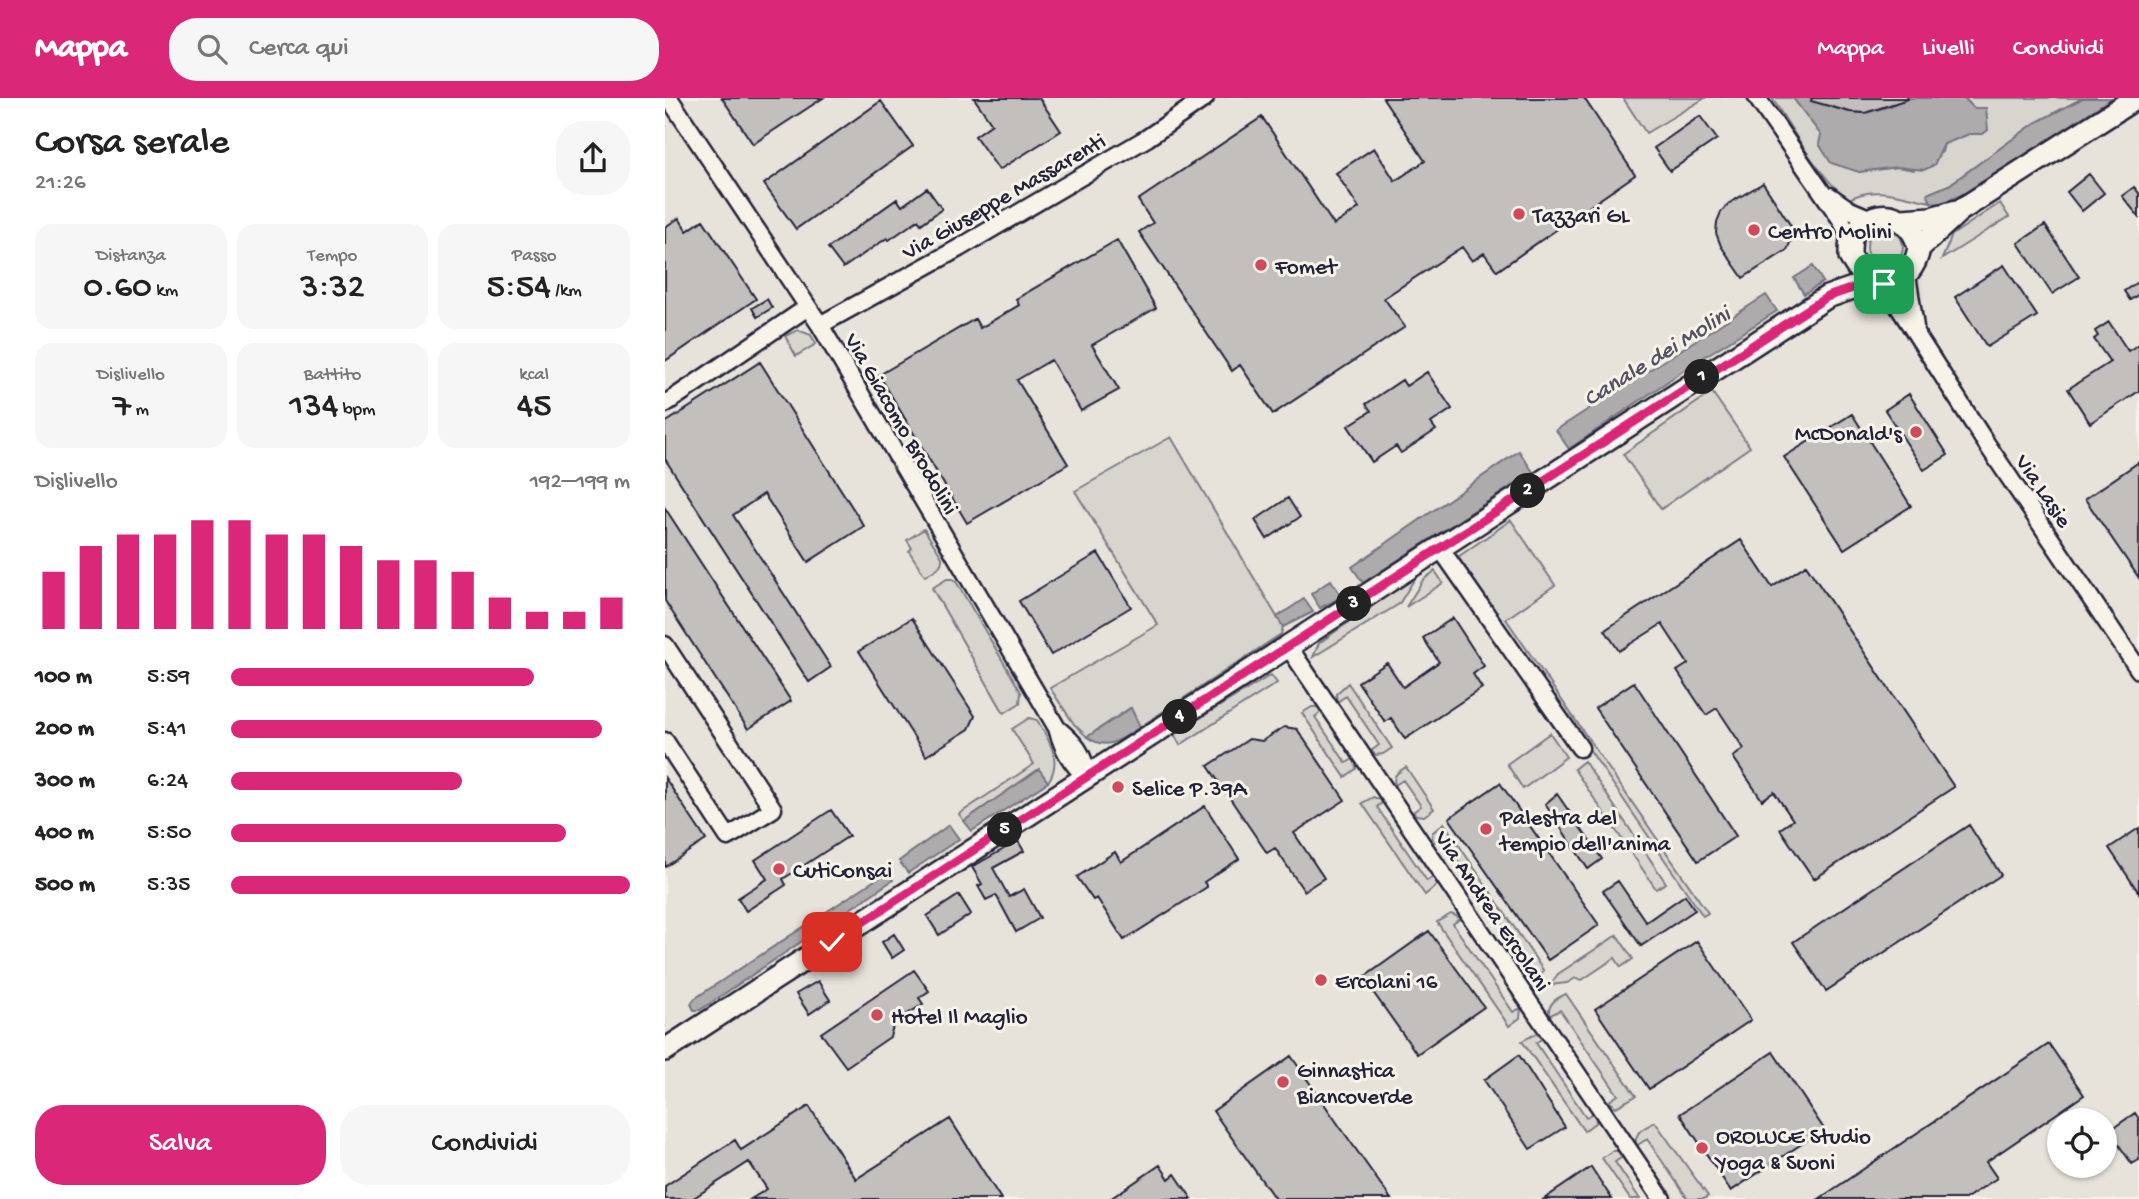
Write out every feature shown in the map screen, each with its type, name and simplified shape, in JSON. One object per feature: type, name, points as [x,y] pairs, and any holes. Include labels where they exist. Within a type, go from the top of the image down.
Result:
[{"type":"main road","points":[[1919,248],[1959,211],[2130,100]]},
{"type":"main road","points":[[1827,297],[1839,280],[1851,248],[1869,218],[1880,215],[1902,220],[1931,218],[1959,211]]},
{"type":"main road","points":[[665,1050],[1080,772],[1108,763],[1827,297],[1878,283],[1895,282],[1907,275],[1917,259],[1919,248],[1916,237],[1902,220]]},
{"type":"main road","points":[[1851,248],[1863,275],[1878,283]]},
{"type":"street","name":"Via Giacomo Brodolini","points":[[669,98],[820,325],[1057,728],[1063,750],[1080,772]]},
{"type":"street","name":"Via Giuseppe Massarenti","points":[[820,325],[959,248],[1147,138],[1205,98]]},
{"type":"street","points":[[1757,98],[1840,218],[1851,248]]},
{"type":"street","points":[[1819,188],[1850,210],[1869,218]]},
{"type":"street","name":"Via Lasie","points":[[1907,275],[1916,333]]},
{"type":"street","name":"Via Lasie","points":[[1878,283],[1916,333],[1984,440],[2139,670]]},
{"type":"street","points":[[665,404],[808,307]]},
{"type":"street","points":[[1440,548],[1580,748]]},
{"type":"street","points":[[665,645],[773,808],[728,837],[665,741]]},
{"type":"street","name":"Via Andrea Ercolani","points":[[1288,646],[1662,1199]]},
{"type":"shaded area","points":[[665,98],[2139,98],[2139,675],[2135,678],[2139,684],[2139,1199],[665,1199]]},
{"type":"shaded area","points":[[1623,98],[1705,98],[1646,133]]},
{"type":"shaded area","points":[[1772,98],[1793,98],[1821,135],[1859,172],[1897,167],[1914,170],[1942,152],[1944,144],[1969,134],[1974,108],[1964,98],[2083,98],[2035,123],[1949,185],[1928,194],[1931,202],[1878,192],[1858,195],[1848,200],[1816,165]]},
{"type":"shaded area","points":[[1793,98],[1818,98],[1832,107],[1865,113],[1891,106],[1903,98],[1964,98],[1974,108],[1986,108],[1988,130],[1983,134],[1969,134],[1944,144],[1934,165],[1924,170],[1897,167],[1859,172],[1831,163],[1819,144],[1821,135]]},
{"type":"shaded area","points":[[2083,98],[2112,98],[1969,192],[1939,204],[1931,202],[1927,194],[1949,185],[2035,123]]},
{"type":"shaded area","points":[[2000,203],[2009,217],[1942,259],[1952,235]]},
{"type":"shaded area","points":[[1885,229],[1898,234],[1903,247],[1898,260],[1885,265],[1872,260],[1867,247],[1872,234]]},
{"type":"shaded area","points":[[1813,266],[1823,282],[1804,294],[1794,278]]},
{"type":"shaded area","points":[[1766,295],[1777,311],[1696,362],[1569,449],[1556,430]]},
{"type":"shaded area","points":[[798,330],[811,335],[816,344],[796,356],[785,336]]},
{"type":"shaded area","points":[[1712,392],[1750,447],[1661,509],[1623,454]]},
{"type":"shaded area","points":[[1171,437],[1283,627],[1281,634],[1140,727],[1130,708],[1087,737],[1074,724],[1050,688],[1158,625],[1075,491]]},
{"type":"shaded area","points":[[1519,451],[1533,472],[1363,583],[1352,567]]},
{"type":"shaded area","points":[[1511,520],[1555,585],[1506,619],[1708,913],[1703,916],[1458,557]]},
{"type":"shaded area","points":[[924,529],[942,557],[939,567],[925,576],[909,551],[912,548],[907,540]]},
{"type":"shaded area","points":[[1435,571],[1443,583],[1406,607],[1423,580]]},
{"type":"shaded area","points":[[1417,575],[1399,604],[1313,657],[1319,643]]},
{"type":"shaded area","points":[[947,579],[953,579],[957,583],[1021,692],[1020,703],[1004,713],[932,588]]},
{"type":"shaded area","points":[[1331,580],[1342,597],[1320,608],[1311,594]]},
{"type":"shaded area","points":[[1304,599],[1313,612],[1283,627],[1277,617]]},
{"type":"shaded area","points":[[1271,675],[1277,683],[1180,745],[1174,734]]},
{"type":"shaded area","points":[[1348,683],[1392,748],[1383,754],[1376,755],[1371,751],[1379,745],[1346,696],[1337,702],[1336,694]]},
{"type":"shaded area","points":[[1312,707],[1323,710],[1315,717],[1346,763],[1355,758],[1356,769],[1345,777],[1302,713]]},
{"type":"shaded area","points":[[1131,708],[1140,727],[1127,736],[1108,744],[1087,737]]},
{"type":"shaded area","points":[[1029,718],[1037,720],[1053,750],[1054,766],[1048,782],[1039,770],[964,821],[959,814],[1034,764],[1012,729]]},
{"type":"shaded area","points":[[1550,733],[1566,757],[1523,789],[1507,764]]},
{"type":"shaded area","points":[[1584,761],[1666,883],[1656,889],[1574,769]]},
{"type":"shaded area","points":[[1406,767],[1434,809],[1424,816],[1413,812],[1421,806],[1403,780],[1395,785],[1395,776]]},
{"type":"shaded area","points":[[1039,769],[1048,782],[972,831],[964,821]]},
{"type":"shaded area","points":[[1373,797],[1384,801],[1377,807],[1427,881],[1435,876],[1437,885],[1425,895],[1362,803]]},
{"type":"shaded area","points":[[1444,823],[1543,970],[1541,977],[1532,980],[1523,975],[1532,970],[1442,837],[1433,843],[1432,833]]},
{"type":"shaded area","points":[[949,825],[959,839],[908,873],[899,861]]},
{"type":"shaded area","points":[[887,872],[893,880],[700,1010],[694,1010],[691,1004],[694,999]]},
{"type":"shaded area","points":[[1451,914],[1461,918],[1453,924],[1513,1012],[1521,1008],[1520,1018],[1509,1026],[1437,922]]},
{"type":"shaded area","points":[[1617,935],[1633,959],[1621,967],[1615,958],[1582,980],[1576,978],[1567,983],[1550,985],[1558,974]]},
{"type":"shaded area","points":[[1566,994],[1636,1096],[1616,1107],[1609,1101],[1618,1095],[1560,1010],[1549,1016],[1549,1008],[1553,1002]]},
{"type":"shaded area","points":[[1535,1034],[1544,1037],[1536,1043],[1586,1117],[1595,1112],[1596,1122],[1584,1131],[1522,1041]]},
{"type":"shaded area","points":[[1655,1122],[1708,1196],[1704,1199],[1688,1199],[1647,1139],[1636,1146],[1638,1133]]},
{"type":"shaded area","points":[[1612,1151],[1618,1151],[1624,1156],[1615,1162],[1640,1199],[1630,1199],[1602,1158]]},
{"type":"building","points":[[722,98],[823,98],[753,144]]},
{"type":"building","points":[[974,98],[1039,98],[1061,131],[999,170],[975,136],[992,124]]},
{"type":"building","points":[[1383,98],[1584,98],[1635,175],[1497,271],[1484,253],[1472,261],[1462,247],[1384,298],[1405,327],[1273,414],[1240,365],[1232,371],[1139,232],[1153,223],[1138,200],[1262,117],[1334,225],[1359,208],[1336,173],[1374,148],[1395,181],[1425,161]]},
{"type":"building","points":[[1812,98],[1908,99],[1865,113],[1850,112],[1811,101]]},
{"type":"building","points":[[881,101],[913,146],[796,229],[764,184]]},
{"type":"building","points":[[1700,116],[1717,139],[1670,171],[1654,148]]},
{"type":"building","points":[[2089,174],[2104,193],[2082,211],[2067,192]]},
{"type":"building","name":"Centro Molini","points":[[1763,183],[1791,226],[1793,235],[1787,250],[1743,278],[1721,246],[1716,233],[1717,222],[1728,204]]},
{"type":"building","points":[[2134,187],[2139,193],[2139,217],[2122,196]]},
{"type":"building","points":[[927,188],[942,209],[921,224],[918,220],[889,240],[887,238],[843,268],[828,248],[897,199],[902,206]]},
{"type":"building","points":[[679,218],[687,231],[703,220],[756,299],[665,361],[665,227]]},
{"type":"building","points":[[2045,225],[2079,277],[2052,294],[2018,243]]},
{"type":"building","points":[[1117,240],[1156,308],[1092,345],[1119,390],[1081,411],[1051,360],[1017,380],[1068,464],[967,523],[879,375],[975,319],[980,328],[1019,305],[1016,299]]},
{"type":"building","points":[[2004,265],[2037,316],[1987,347],[1955,297]]},
{"type":"building","points":[[2139,281],[2139,294],[2130,300],[2124,291]]},
{"type":"building","points":[[767,299],[772,308],[757,317],[752,308]]},
{"type":"building","points":[[2109,322],[2128,351],[2139,344],[2139,391],[2090,423],[2068,389],[2110,362],[2094,339],[2098,336],[2095,331]]},
{"type":"building","points":[[760,362],[864,526],[808,562],[764,494],[733,515],[831,667],[809,682],[665,459],[665,423]]},
{"type":"building","points":[[1427,372],[1452,409],[1431,423],[1436,430],[1401,453],[1396,446],[1372,462],[1348,426],[1371,411],[1366,404],[1402,380],[1406,386]]},
{"type":"building","name":"McDonald's","points":[[1909,394],[1948,455],[1924,470],[1885,410]]},
{"type":"building","points":[[1852,414],[1911,506],[1844,549],[1784,457]]},
{"type":"building","points":[[2139,462],[2139,578],[2085,499]]},
{"type":"building","points":[[1288,498],[1300,517],[1267,539],[1255,520]]},
{"type":"building","points":[[665,508],[791,701],[748,729],[665,601]]},
{"type":"building","points":[[1741,540],[1772,587],[1806,565],[1954,787],[1814,879],[1780,829],[1793,820],[1774,792],[1762,800],[1733,757],[1744,749],[1717,708],[1706,715],[1677,671],[1688,664],[1662,624],[1619,651],[1605,630]]},
{"type":"building","points":[[1098,553],[1131,607],[1051,655],[1019,601]]},
{"type":"building","points":[[912,618],[975,716],[969,729],[926,756],[859,651]]},
{"type":"building","points":[[1453,618],[1484,666],[1473,674],[1482,688],[1405,739],[1391,718],[1385,722],[1358,682],[1387,663],[1403,687],[1439,662],[1423,638]]},
{"type":"building","points":[[1634,682],[1736,836],[1698,861],[1595,708]]},
{"type":"building","points":[[1284,727],[1297,729],[1345,800],[1294,833],[1324,878],[1304,891],[1275,848],[1267,853],[1208,766],[1249,739],[1262,741]]},
{"type":"building","points":[[665,778],[706,840],[665,867]]},
{"type":"building","points":[[1500,783],[1599,925],[1548,960],[1449,818]]},
{"type":"building","points":[[1557,794],[1602,859],[1588,869],[1545,804]]},
{"type":"building","points":[[1205,806],[1239,859],[1204,882],[1207,887],[1124,940],[1097,898],[1093,900],[1077,877],[1115,852],[1121,862]]},
{"type":"building","name":"CutiConsai","points":[[831,810],[849,836],[783,879],[786,885],[746,911],[738,898],[767,879],[755,860]]},
{"type":"building","points":[[1969,825],[2001,875],[1826,991],[1793,942]]},
{"type":"building","points":[[2139,828],[2139,893],[2109,848]]},
{"type":"building","points":[[1018,841],[1024,851],[993,868],[1009,897],[1024,889],[1040,918],[1016,932],[996,895],[986,900],[978,886],[982,884],[972,867]]},
{"type":"building","points":[[1618,881],[1646,922],[1685,895],[1695,910],[1641,946],[1603,891]]},
{"type":"building","points":[[959,895],[971,914],[939,935],[927,916]]},
{"type":"building","points":[[1429,931],[1484,1007],[1417,1054],[1363,978]]},
{"type":"building","points":[[894,934],[904,950],[892,958],[882,942]]},
{"type":"building","points":[[1697,941],[1751,1020],[1649,1089],[1595,1009]]},
{"type":"building","name":"Hotel Il Maglio","points":[[914,970],[929,991],[919,998],[923,1004],[894,1023],[890,1037],[846,1067],[821,1033]]},
{"type":"building","points":[[818,981],[830,1000],[809,1014],[796,994]]},
{"type":"building","points":[[2049,1044],[2084,1095],[2065,1108],[2047,1108],[2047,1120],[1986,1162],[1997,1178],[1965,1199],[1819,1199]]},
{"type":"building","points":[[1773,1052],[1824,1129],[1731,1191],[1680,1114]]},
{"type":"building","points":[[1519,1055],[1565,1127],[1530,1149],[1484,1080]]},
{"type":"building","points":[[1291,1056],[1391,1199],[1275,1199],[1213,1111]]},
{"type":"building","points":[[809,1106],[856,1179],[950,1119],[1001,1199],[751,1199],[767,1189],[749,1162],[692,1199],[665,1199],[665,1186],[735,1140],[741,1150]]},
{"type":"building","points":[[2135,1113],[2139,1119],[2139,1160],[2132,1164],[2117,1142],[2117,1125]]},
{"type":"building","points":[[1160,1165],[1169,1179],[1175,1174],[1192,1199],[1110,1199]]},
{"type":"building","points":[[1591,1167],[1612,1199],[1544,1199]]},
{"type":"place","name":"Tazzari GL","points":[[1519,214]]},
{"type":"place","name":"Centro Molini","points":[[1754,230]]},
{"type":"place","name":"Fomet","points":[[1261,265]]},
{"type":"place","name":"McDonald's","points":[[1916,432]]},
{"type":"place","name":"Selice P.39A","points":[[1118,787]]},
{"type":"place","name":"Palestra del tempio dell'anima","points":[[1486,829]]},
{"type":"place","name":"CutiConsai","points":[[779,869]]},
{"type":"place","name":"Ercolani 16","points":[[1321,980]]},
{"type":"place","name":"Hotel Il Maglio","points":[[877,1015]]},
{"type":"place","name":"Ginnastica Biancoverde","points":[[1283,1082]]},
{"type":"place","name":"OROLUCE Studio Yoga & Suoni","points":[[1702,1148]]},
{"type":"route","points":[[832,942],[1827,297],[1873,281],[1884,284]]},
{"type":"water label","name":"Canale dei Molini","points":[[1656,355]]}]
